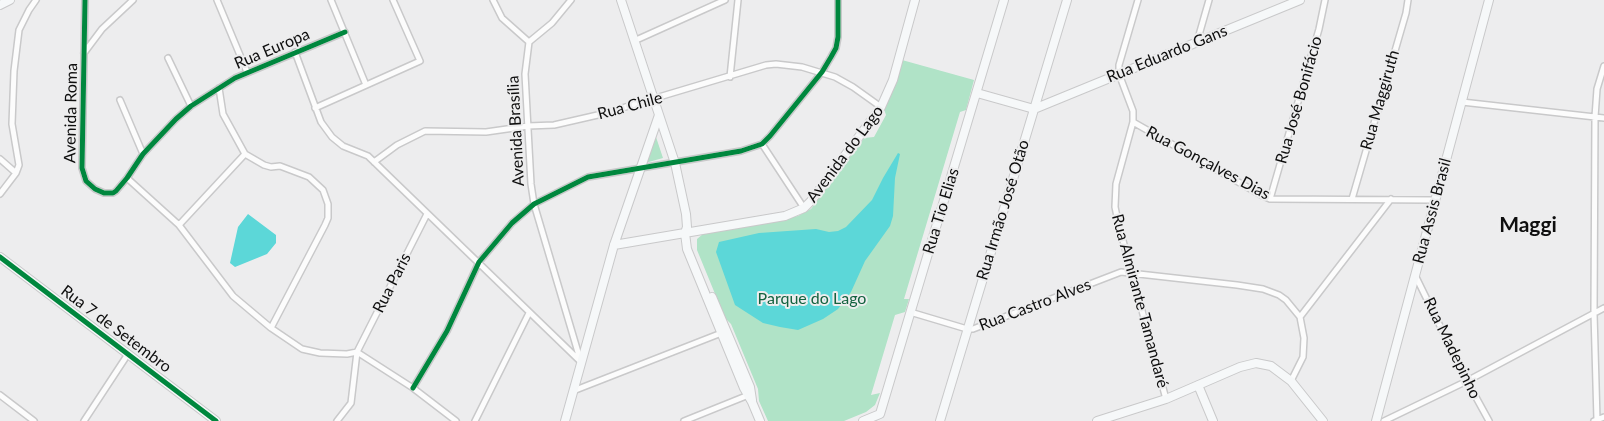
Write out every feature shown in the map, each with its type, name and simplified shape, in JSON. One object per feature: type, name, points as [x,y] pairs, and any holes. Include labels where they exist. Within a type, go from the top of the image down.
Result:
[{"type":"street","points":[[0,194],[16,173],[19,165],[12,124],[16,49],[19,30],[36,0]]},
{"type":"street","points":[[84,54],[85,0]]},
{"type":"street","name":"Avenida Roma","points":[[127,178],[116,191],[104,194],[90,185],[83,173],[81,153],[84,54],[102,29],[133,0]]},
{"type":"street","points":[[216,0],[247,72]]},
{"type":"street","points":[[331,0],[366,85]]},
{"type":"street","points":[[315,108],[420,61],[393,0]]},
{"type":"street","points":[[493,0],[502,18],[529,42],[552,23],[571,0]]},
{"type":"street","points":[[621,0],[675,163],[684,203],[687,231],[711,300],[760,421]]},
{"type":"street","points":[[634,42],[725,0]]},
{"type":"street","points":[[730,77],[738,0]]},
{"type":"street","points":[[413,388],[447,331],[479,262],[512,223],[534,204],[588,177],[741,151],[762,144],[822,72],[836,48],[838,37],[838,0]]},
{"type":"street","name":"Avenida do Lago","points":[[614,245],[687,231],[785,216],[804,208],[882,107],[893,80],[915,0]]},
{"type":"street","name":"Rua Tio Elias","points":[[881,418],[909,312],[1004,0]]},
{"type":"street","name":"Rua Irmão José Otão","points":[[940,421],[1067,0]]},
{"type":"street","points":[[1119,74],[1121,58],[1138,0]]},
{"type":"street","points":[[1197,42],[1209,0]]},
{"type":"street","name":"Rua Eduardo Gans","points":[[1034,109],[1300,0]]},
{"type":"street","name":"Rua José Bonifácio","points":[[1270,199],[1319,29],[1325,0]]},
{"type":"street","name":"Rua Maggiruth","points":[[1352,199],[1406,13],[1408,0]]},
{"type":"street","name":"Rua Assis Brasil","points":[[1376,421],[1489,0]]},
{"type":"street","name":"Rua Europa","points":[[127,178],[143,154],[191,106],[247,72],[344,32]]},
{"type":"street","name":"Avenida Brasília","points":[[529,42],[525,74],[534,204],[581,362]]},
{"type":"street","points":[[296,52],[320,122],[337,142],[360,152],[374,162],[479,262],[528,313],[581,362]]},
{"type":"street","points":[[168,58],[191,106]]},
{"type":"street","name":"Rua Chile","points":[[374,162],[397,145],[425,131],[486,132],[528,126],[554,126],[653,100],[766,65],[776,64],[802,67],[822,72],[845,82],[882,107]]},
{"type":"street","points":[[1604,66],[1597,89],[1595,117],[1594,313],[1595,420],[1604,417]]},
{"type":"street","name":"Rua Almirante Tamandaré","points":[[1119,74],[1132,105],[1133,122],[1115,195],[1115,207],[1166,399]]},
{"type":"street","points":[[219,88],[223,114],[245,154],[264,165],[280,166],[310,177],[320,186],[328,204],[326,225],[271,328]]},
{"type":"street","points":[[977,93],[1034,109]]},
{"type":"street","points":[[120,100],[143,154]]},
{"type":"street","points":[[1462,102],[1604,118]]},
{"type":"street","points":[[565,421],[614,245],[659,115]]},
{"type":"street","name":"Rua Gonçalves Dias","points":[[1133,122],[1261,196],[1270,199],[1434,200]]},
{"type":"street","points":[[762,144],[804,208]]},
{"type":"street","points":[[179,225],[245,154]]},
{"type":"street","points":[[0,159],[16,173]]},
{"type":"street","points":[[127,178],[179,225],[233,296],[271,328],[302,349],[320,353],[347,354],[356,352],[413,388],[456,421]]},
{"type":"street","points":[[1291,381],[1303,357],[1304,338],[1300,317],[1391,199]]},
{"type":"street","name":"Rua Paris","points":[[356,352],[427,214]]},
{"type":"street","name":"Rua 7 de Setembro","points":[[0,257],[216,421]]},
{"type":"street","name":"Rua Castro Alves","points":[[909,312],[967,329],[986,324],[1121,272],[1132,272],[1237,284],[1263,289],[1286,300],[1300,317]]},
{"type":"street","name":"Rua Madepinho","points":[[1415,276],[1489,421]]},
{"type":"street","points":[[1384,421],[1467,381],[1604,308]]},
{"type":"street","points":[[475,421],[528,313]]},
{"type":"street","points":[[573,391],[724,332]]},
{"type":"street","points":[[337,421],[351,403],[356,352]]},
{"type":"street","points":[[84,421],[128,354]]},
{"type":"street","points":[[1097,421],[1166,399],[1240,367],[1256,363],[1271,366],[1291,381],[1323,421]]},
{"type":"street","points":[[1198,385],[1213,421]]},
{"type":"street","points":[[0,395],[34,421]]},
{"type":"street","points":[[684,421],[751,397]]},
{"type":"street","points":[[863,421],[881,418]]},
{"type":"green space","name":"Parque do Lago","points":[[902,60],[974,80],[966,110],[960,112],[904,299],[909,299],[905,312],[895,315],[871,395],[880,393],[875,405],[866,412],[844,421],[768,421],[759,401],[758,389],[731,324],[725,318],[697,250],[697,239],[703,234],[798,216],[811,209],[864,138],[874,137],[886,115],[884,109],[897,81]]},
{"type":"green space","points":[[654,131],[663,158],[645,163]]},
{"type":"water","name":"Parque do Lago","points":[[898,153],[900,154],[895,178],[893,216],[890,226],[865,261],[851,292],[838,309],[823,319],[798,330],[763,323],[735,305],[716,252],[719,242],[759,233],[816,229],[829,232],[838,231],[846,227],[872,200]]},
{"type":"water","points":[[248,214],[276,235],[276,243],[267,254],[235,267],[230,263],[238,227]]},
{"type":"cycle path","points":[[85,0],[82,168],[86,181],[95,189],[104,193],[116,191],[143,154],[191,106],[235,78],[345,32]]},
{"type":"cycle path","points":[[413,388],[447,331],[479,262],[512,223],[534,204],[588,177],[741,151],[762,144],[822,72],[836,48],[838,37],[838,0]]},
{"type":"cycle path","points":[[0,257],[216,421]]},
{"type":"district","name":"Maggi","points":[[1528,225]]}]
